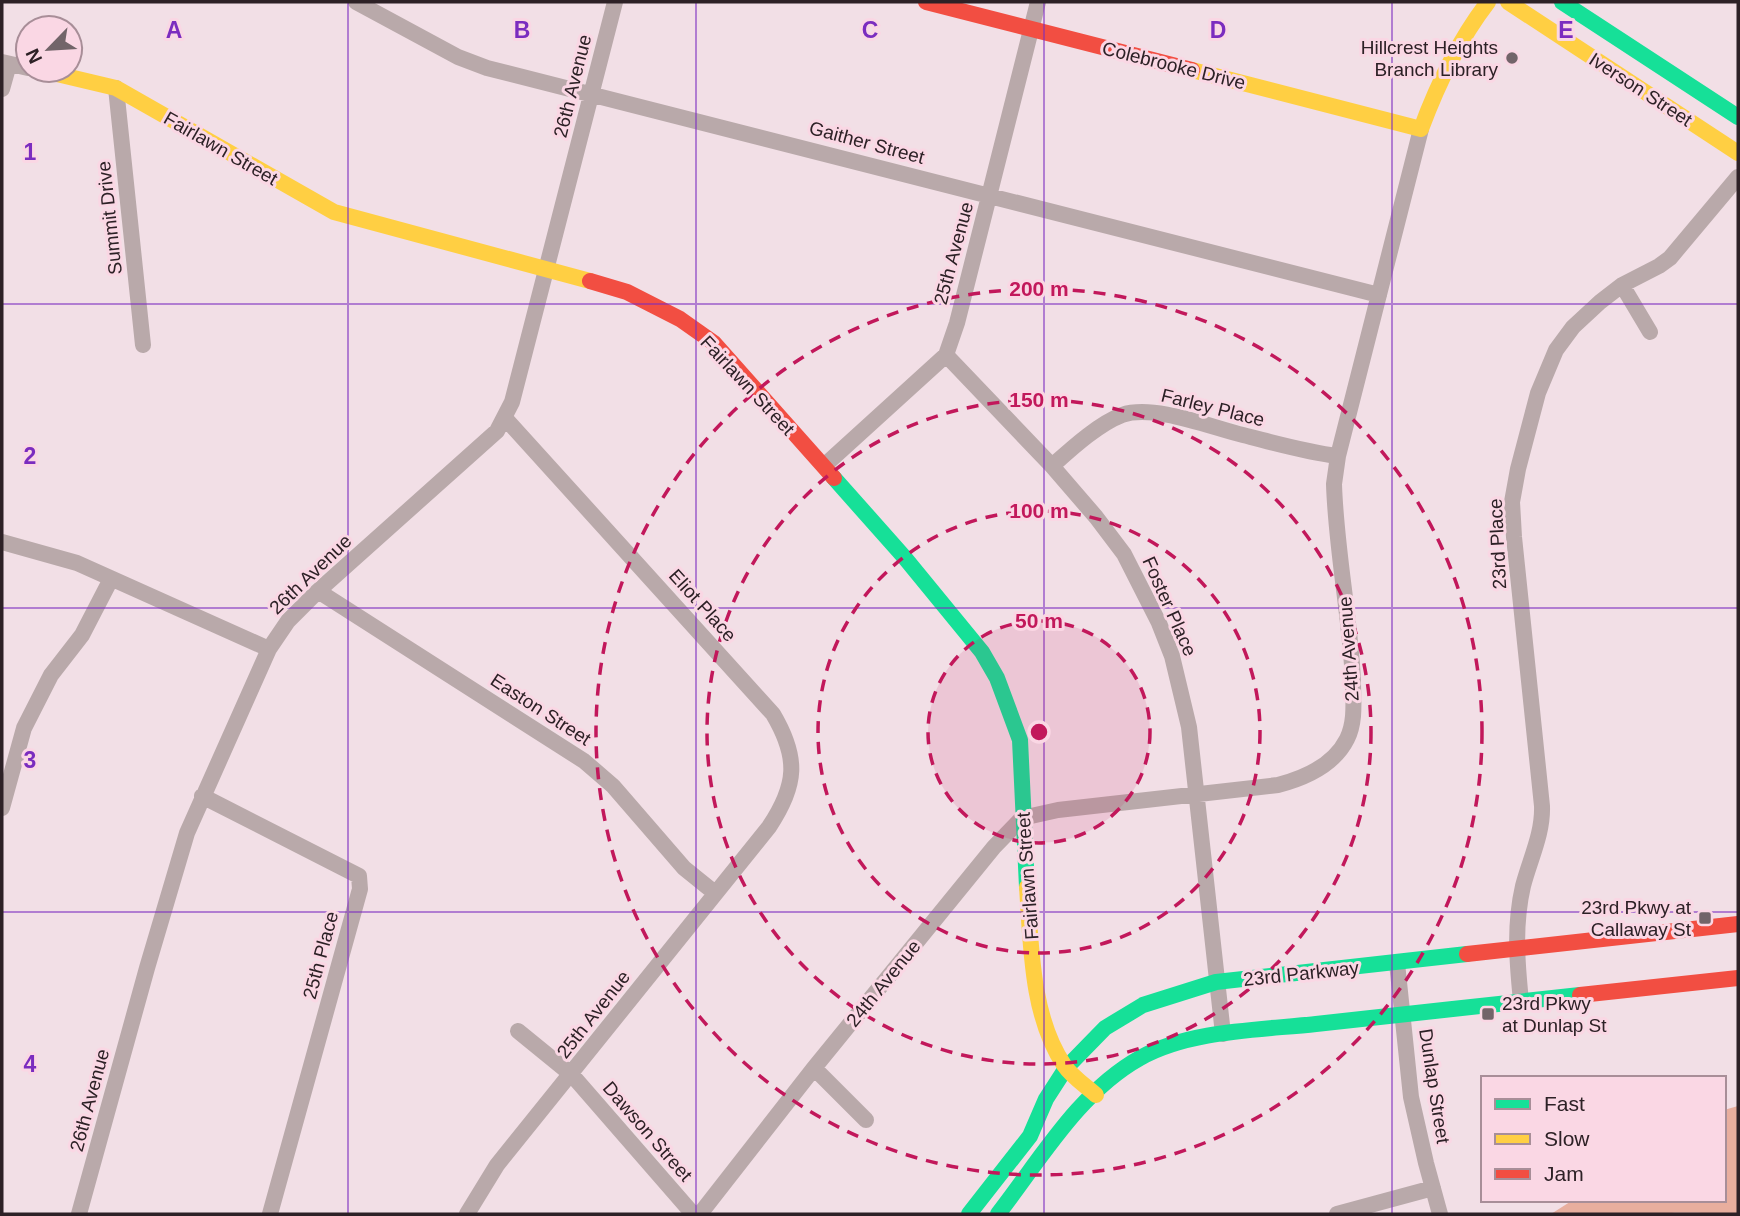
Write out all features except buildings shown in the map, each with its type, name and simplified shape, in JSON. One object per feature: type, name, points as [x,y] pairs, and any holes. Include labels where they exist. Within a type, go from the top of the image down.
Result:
[{"type":"street","name":"Gaither Street","points":[[356,2],[458,57],[498,71],[1379,295]]},
{"type":"street","name":"26th Avenue","points":[[79,1214],[187,833],[269,649],[288,621],[318,591],[497,431],[505,418],[512,402],[548,269],[615,2]]},
{"type":"street","name":"Colebrooke Drive","points":[[926,2],[1421,129]]},
{"type":"street","name":"25th Avenue","points":[[824,465],[946,355],[957,323],[1038,2]]},
{"type":"street","name":"24th Avenue","points":[[700,1214],[814,1068],[994,847],[1022,818],[1058,810],[1265,787],[1298,779],[1325,765],[1346,741],[1353,716],[1353,690],[1352,657],[1335,508],[1334,484],[1338,456],[1421,129],[1456,44],[1488,2]]},
{"type":"street","name":"Iverson Street","points":[[1508,2],[1738,153]]},
{"type":"street","name":"Iverson Street","points":[[1562,2],[1738,117]]},
{"type":"street","points":[[2,89],[5,63]]},
{"type":"street","name":"Fairlawn Street","points":[[84,80],[116,88],[334,212],[627,292],[680,318],[726,356],[953,615],[982,652],[997,678],[1020,740],[1023,772],[1022,818],[1036,993],[1041,1015],[1051,1042],[1066,1068],[1096,1095]]},
{"type":"street","name":"Summit Drive","points":[[116,88],[143,345]]},
{"type":"street","name":"23rd Place","points":[[1521,1001],[1515,949],[1521,898],[1540,833],[1542,806],[1512,502],[1538,393],[1556,350],[1573,327],[1622,285],[1670,258],[1738,177]]},
{"type":"street","points":[[1622,285],[1650,332]]},
{"type":"street","name":"Foster Place","points":[[946,355],[1052,466],[1096,517],[1124,554],[1159,623],[1172,656],[1189,727],[1223,1034]]},
{"type":"street","name":"Farley Place","points":[[1052,466],[1118,417],[1136,412],[1178,418],[1295,449],[1338,456]]},
{"type":"street","name":"Eliot Place","points":[[505,418],[774,714],[789,745],[792,776],[782,805],[756,842]]},
{"type":"street","points":[[2,542],[77,563],[269,649]]},
{"type":"street","points":[[2,808],[24,728],[51,675],[82,635],[111,579]]},
{"type":"street","name":"Easton Street","points":[[318,591],[584,761],[613,786],[684,868],[715,893]]},
{"type":"street","name":"25th Place","points":[[202,796],[359,876],[360,889],[270,1214]]},
{"type":"street","name":"25th Avenue","points":[[467,1214],[497,1165],[756,842]]},
{"type":"street","name":"23rd Parkway","points":[[969,1214],[1030,1136],[1046,1099],[1066,1068],[1091,1040],[1132,1011],[1176,993],[1216,982],[1738,924]]},
{"type":"street","name":"Dunlap Street","points":[[1397,963],[1411,1097],[1440,1214]]},
{"type":"street","points":[[998,1214],[1071,1121],[1114,1077],[1140,1058],[1170,1046],[1223,1034],[1738,978]]},
{"type":"street","name":"Dawson Street","points":[[517,1031],[572,1074],[693,1214]]},
{"type":"street","points":[[814,1068],[866,1120]]},
{"type":"street","points":[[1337,1214],[1433,1188]]},
{"type":"shaded area","points":[[1738,1106],[1738,1214],[1551,1214],[1570,1202],[1726,1202],[1726,1109]]},
{"type":"traffic: fast","points":[[1562,2],[1738,117]]},
{"type":"traffic: fast","points":[[834,478],[905,558],[982,652],[997,678],[1020,740],[1027,887]]},
{"type":"traffic: fast","points":[[969,1214],[1030,1136],[1046,1099],[1066,1068],[1105,1028],[1143,1005],[1216,982],[1467,954]]},
{"type":"traffic: fast","points":[[998,1214],[1079,1108],[1118,1072],[1159,1049],[1226,1033],[1580,995]]},
{"type":"traffic: slow","points":[[1192,70],[1421,129],[1450,63],[1488,2]]},
{"type":"traffic: slow","points":[[1508,2],[1738,153]]},
{"type":"traffic: slow","points":[[84,80],[116,88],[334,212],[590,281]]},
{"type":"traffic: slow","points":[[1027,887],[1032,956],[1045,1025],[1064,1065],[1096,1095]]},
{"type":"traffic: jam","points":[[926,2],[1192,70]]},
{"type":"traffic: jam","points":[[590,281],[627,292],[680,319],[714,343],[834,478]]},
{"type":"traffic: jam","points":[[1467,954],[1738,924]]},
{"type":"traffic: jam","points":[[1580,995],[1738,978]]},
{"type":"place","name":"Hillcrest Heights Branch Library","points":[[1512,58]]},
{"type":"place","name":"23rd Pkwy at Callaway St","points":[[1705,918]]},
{"type":"place","name":"23rd Pkwy at Dunlap St","points":[[1488,1014]]}]
